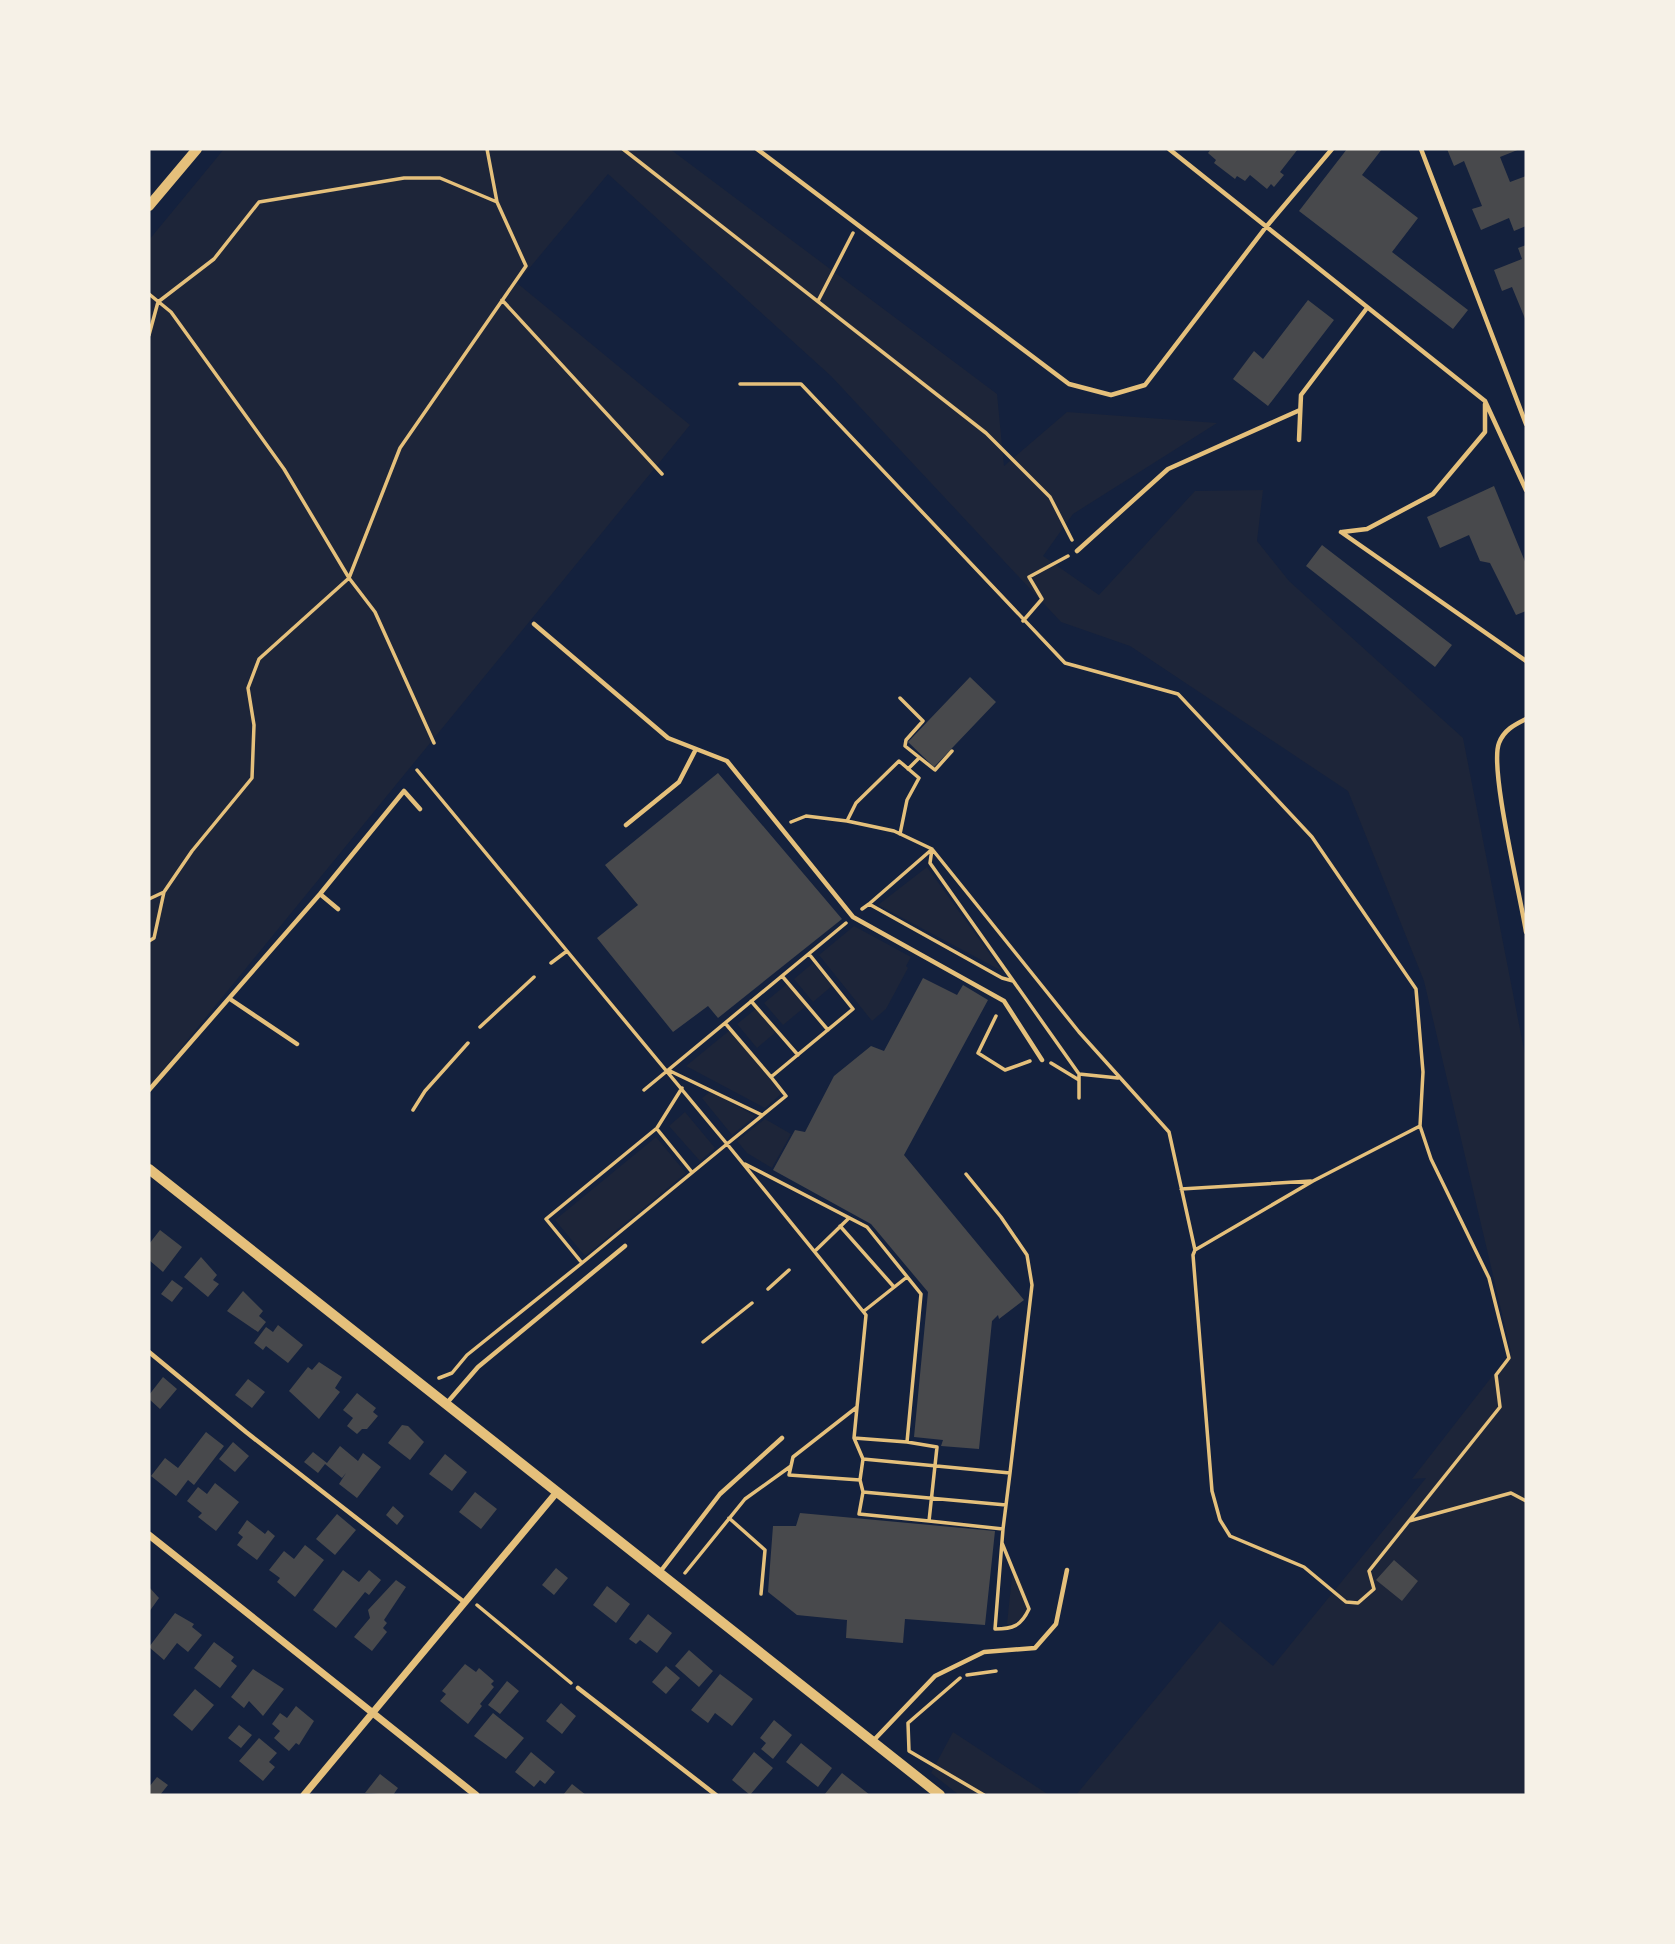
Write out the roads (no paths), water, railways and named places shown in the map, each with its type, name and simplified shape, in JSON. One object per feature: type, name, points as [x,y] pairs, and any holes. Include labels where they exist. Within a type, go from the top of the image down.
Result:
[{"type":"street","points":[[149,206],[197,149]]},
{"type":"street","points":[[149,1169],[940,1795]]},
{"type":"street","points":[[304,1795],[557,1492]]},
{"type":"street","points":[[149,1535],[476,1795]]},
{"type":"lane","points":[[757,149],[1069,384],[1111,395],[1145,385],[1266,227],[1332,149]]},
{"type":"lane","points":[[1169,149],[1485,401],[1526,490]]},
{"type":"lane","points":[[1421,149],[1526,424]]},
{"type":"lane","points":[[1299,440],[1301,395],[1367,308]]},
{"type":"lane","points":[[1485,401],[1485,432],[1433,494],[1367,529],[1341,532],[1526,661]]},
{"type":"lane","points":[[1077,551],[1168,469],[1300,410]]},
{"type":"lane","points":[[534,624],[668,738],[727,761],[853,917],[1004,1001],[1042,1060]]},
{"type":"lane","points":[[1526,719],[1509,726],[1498,745],[1499,787],[1526,932]]},
{"type":"lane","points":[[626,825],[679,782],[696,750]]},
{"type":"lane","points":[[149,1090],[320,894],[404,791],[420,809]]},
{"type":"lane","points":[[320,894],[338,909]]},
{"type":"lane","points":[[230,999],[297,1044]]},
{"type":"lane","points":[[446,1404],[478,1367],[625,1246]]},
{"type":"lane","points":[[149,1352],[246,1432],[467,1600]]},
{"type":"lane","points":[[659,1573],[720,1494],[782,1438]]},
{"type":"lane","points":[[873,1742],[935,1676],[984,1653],[1035,1648],[1056,1624],[1067,1570]]},
{"type":"lane","points":[[578,1688],[716,1795]]}]
